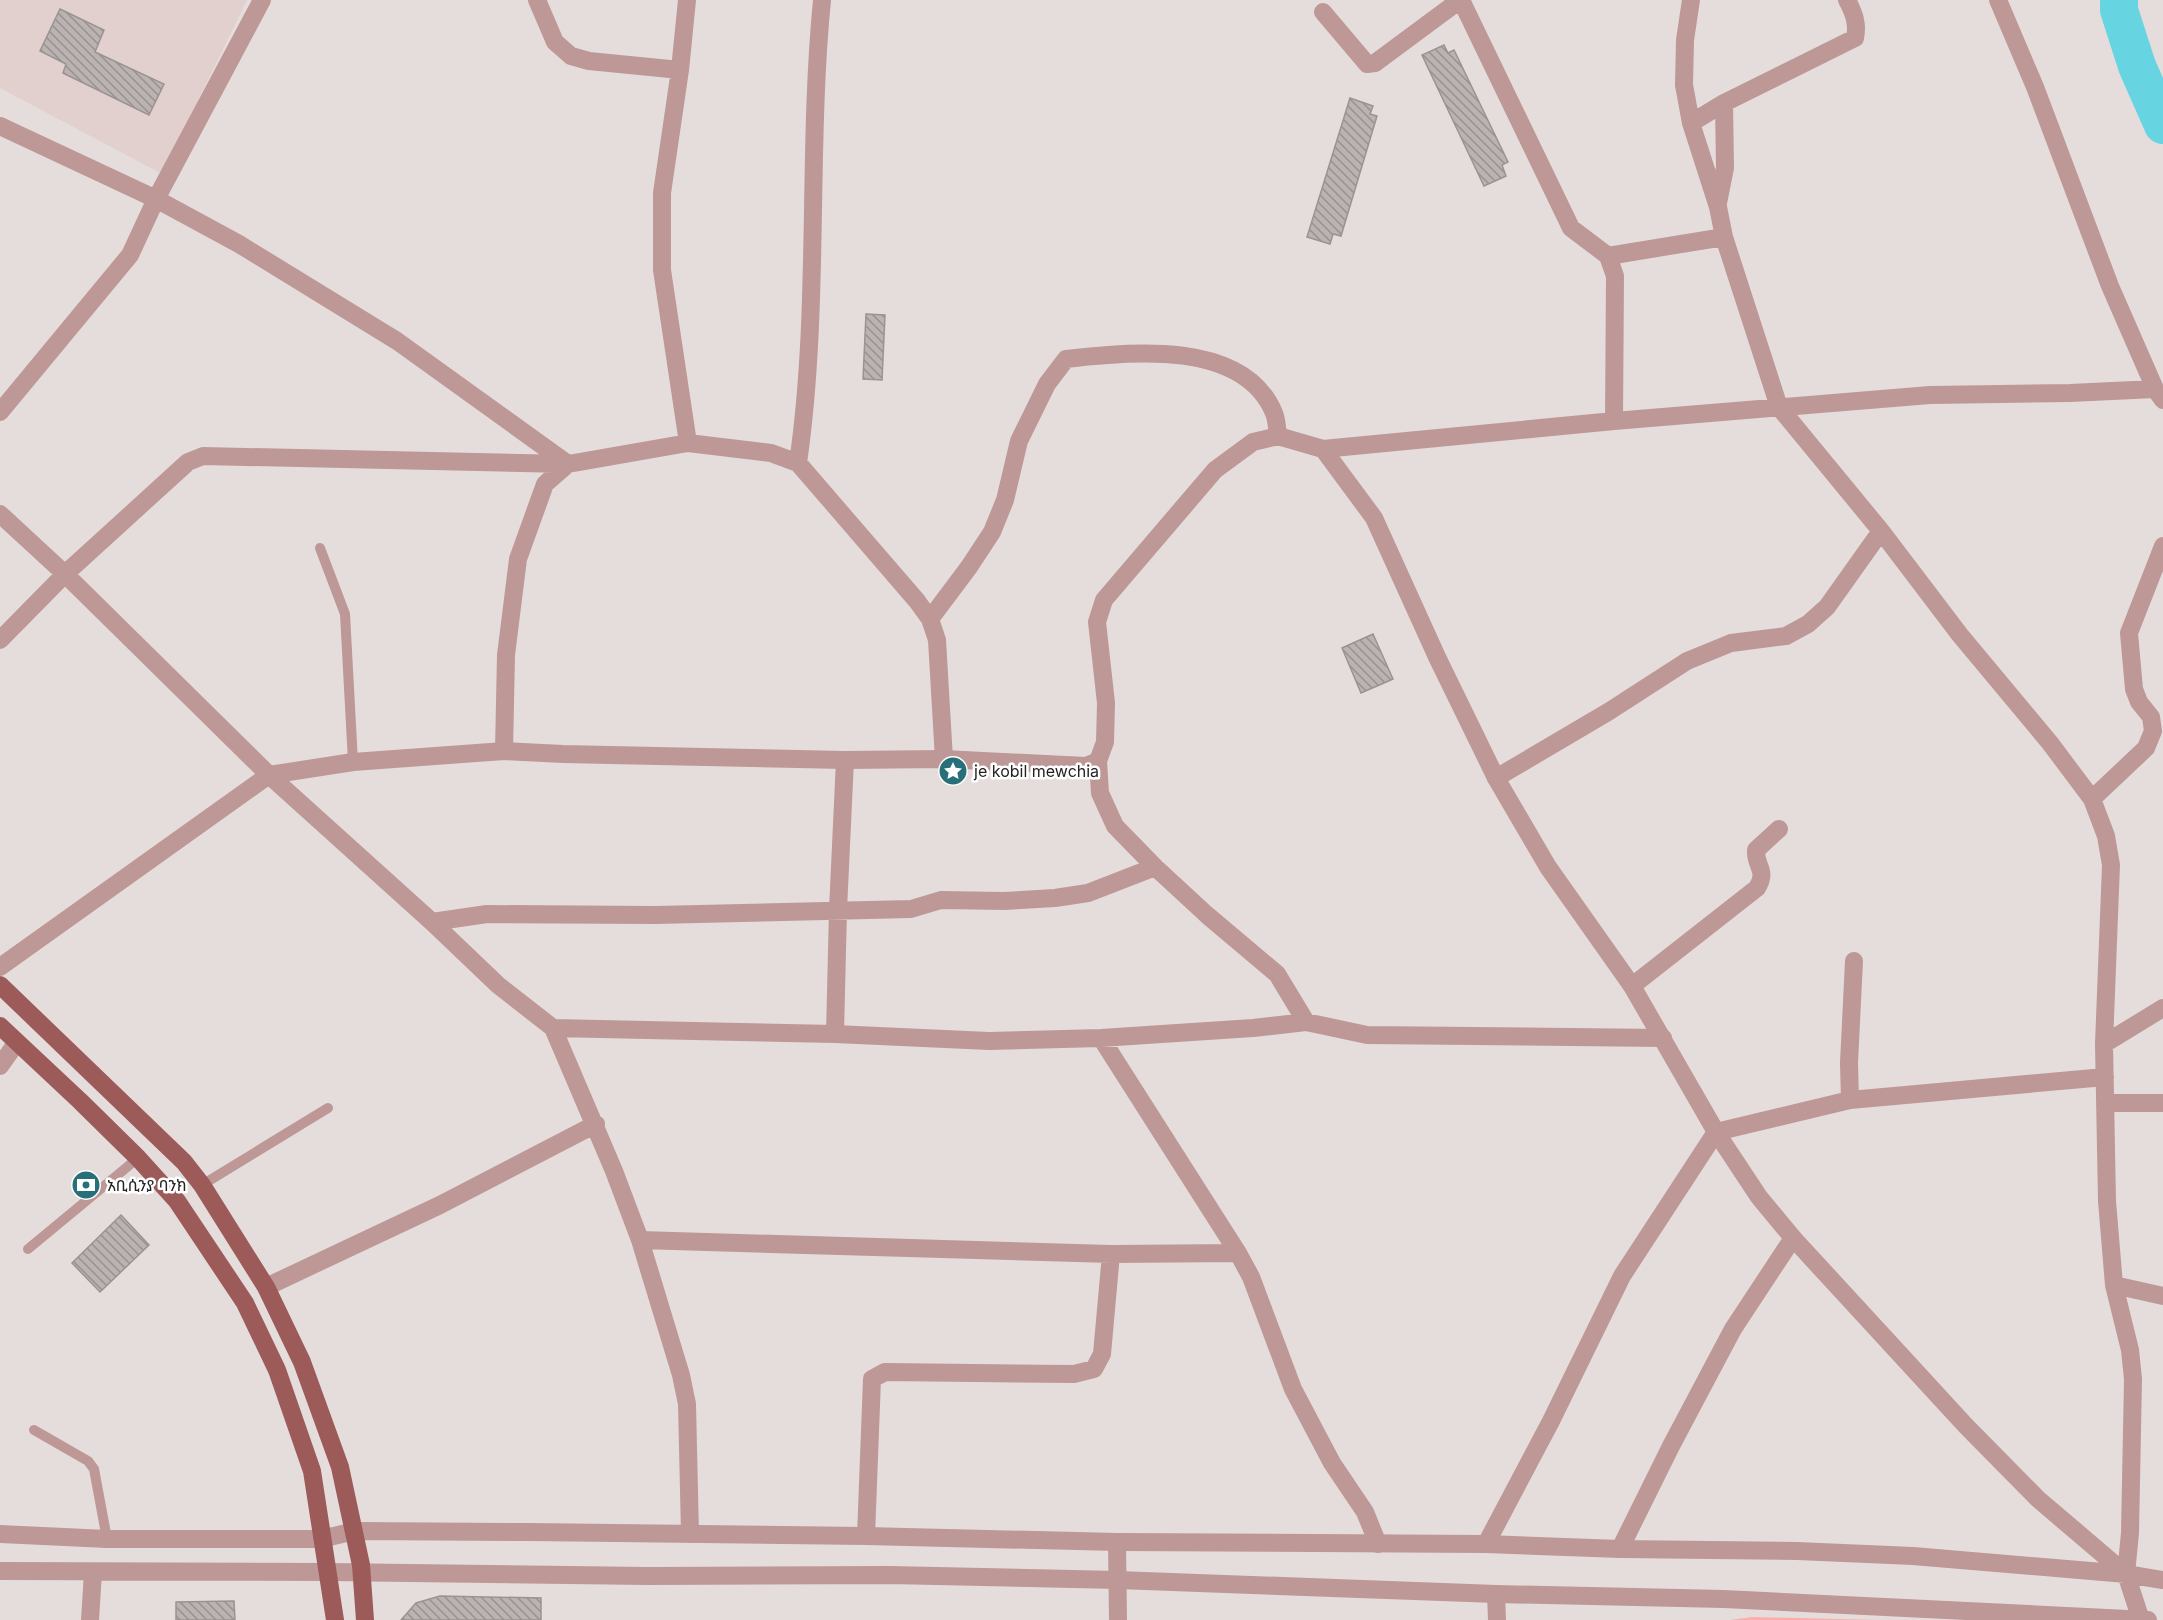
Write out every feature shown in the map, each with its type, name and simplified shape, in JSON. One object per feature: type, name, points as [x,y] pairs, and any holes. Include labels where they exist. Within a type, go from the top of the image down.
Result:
[{"type":"main road","points":[[0,986],[184,1162],[202,1185],[266,1287],[302,1362],[340,1467],[355,1531],[365,1620]]},
{"type":"main road","points":[[0,1026],[138,1158],[177,1201],[246,1304],[277,1370],[312,1471],[335,1620]]},
{"type":"street","points":[[0,412],[130,255],[156,199],[262,0]]},
{"type":"street","points":[[537,0],[555,42],[571,56],[589,61],[680,70]]},
{"type":"street","points":[[687,0],[680,70],[662,193],[662,270],[688,443]]},
{"type":"street","points":[[798,463],[809,359],[813,174],[822,0]]},
{"type":"street","points":[[1323,12],[1367,64],[1375,63],[1461,0],[1571,228],[1608,256],[1615,276],[1614,421]]},
{"type":"street","points":[[0,1571],[648,1576],[890,1575],[1118,1580],[1496,1594],[1724,1599],[2143,1619],[2126,1574],[2130,1533],[2133,1379],[2130,1350],[2114,1285],[2107,1201],[2104,992],[2111,865],[2106,836],[2092,799],[2050,743],[1960,635],[1881,531],[1779,407],[1724,237],[1718,207],[1691,123],[1684,85],[1684,40],[1691,0]]},
{"type":"street","points":[[1691,123],[1724,103],[1856,38],[1858,27],[1847,0]]},
{"type":"street","points":[[1306,1022],[1277,974],[1207,915],[1155,867],[1115,825],[1100,793],[1098,761],[1105,742],[1106,722],[1097,622],[1104,600],[1215,470],[1253,442],[1278,436],[1323,449],[1614,421],[1930,395],[2159,394],[2110,286],[2035,87],[1998,0]]},
{"type":"street","points":[[1718,207],[1725,168],[1724,103]]},
{"type":"street","points":[[0,126],[156,199],[239,244],[397,341],[568,464]]},
{"type":"street","points":[[1608,256],[1724,237]]},
{"type":"street","points":[[930,619],[992,532],[1005,500],[1019,441],[1047,384],[1066,359],[1142,352],[1201,359],[1236,370],[1261,392],[1275,414],[1278,436]]},
{"type":"street","points":[[0,640],[65,574],[188,462],[203,456],[568,464],[688,443],[771,453],[798,463],[930,619],[937,640],[944,759]]},
{"type":"street","points":[[1323,449],[1374,518],[1437,657],[1496,778],[1548,867],[1632,986],[1716,1132],[1759,1197],[1793,1238],[1966,1426],[2038,1499],[2126,1574]]},
{"type":"street","points":[[504,751],[506,655],[518,559],[545,484],[568,464]]},
{"type":"street","points":[[0,514],[65,574],[269,775],[432,922],[498,985],[553,1028],[596,1124],[640,1240],[681,1375],[687,1404],[690,1534]]},
{"type":"street","points":[[1496,778],[1608,712],[1687,661],[1731,643],[1786,636],[1808,624],[1827,607],[1881,531]]},
{"type":"street","points":[[2092,799],[2146,748],[2153,731],[2151,717],[2139,702],[2133,689],[2128,633],[2163,546]]},
{"type":"street","points":[[0,967],[269,775],[353,762],[504,751],[845,760],[944,759],[1086,766],[1098,761]]},
{"type":"street","points":[[835,1034],[845,760]]},
{"type":"street","points":[[1632,986],[1757,888],[1762,880],[1762,872],[1755,855],[1756,850],[1779,829]]},
{"type":"street","points":[[432,922],[487,914],[655,915],[911,909],[941,900],[1004,901],[1055,898],[1088,893],[1155,867]]},
{"type":"street","points":[[1850,1100],[1854,961]]},
{"type":"street","points":[[2104,1044],[2163,1008]]},
{"type":"street","points":[[553,1028],[835,1034],[989,1041],[1101,1038],[1253,1028],[1306,1022],[1367,1035],[1663,1038]]},
{"type":"street","points":[[1101,1038],[1239,1252],[1251,1277],[1293,1389],[1332,1463],[1365,1512],[1378,1544]]},
{"type":"street","points":[[0,1066],[17,1042]]},
{"type":"street","points":[[1486,1544],[1551,1421],[1623,1276],[1716,1132],[1850,1100],[2105,1077]]},
{"type":"street","points":[[2106,1103],[2163,1103]]},
{"type":"street","points":[[266,1287],[440,1204],[596,1124]]},
{"type":"street","points":[[1620,1549],[1733,1329],[1793,1238]]},
{"type":"street","points":[[640,1240],[1111,1254],[1239,1252]]},
{"type":"street","points":[[866,1536],[872,1379],[885,1372],[1074,1374],[1094,1370],[1102,1354],[1111,1254]]},
{"type":"street","points":[[2114,1285],[2163,1296]]},
{"type":"street","points":[[0,1534],[107,1539],[321,1539],[355,1531],[866,1536],[1117,1542],[1486,1544],[1913,1556],[2126,1574],[2163,1580]]},
{"type":"street","points":[[1117,1542],[1119,1620]]},
{"type":"street","points":[[90,1620],[93,1572]]},
{"type":"street","points":[[1496,1594],[1497,1620]]},
{"type":"lane","points":[[320,548],[345,614],[353,762]]},
{"type":"lane","points":[[202,1185],[328,1108]]},
{"type":"lane","points":[[28,1250],[138,1158]]},
{"type":"lane","points":[[34,1430],[88,1461],[94,1469],[107,1539]]},
{"type":"shaded area","points":[[0,0],[247,0],[162,174],[0,88]]},
{"type":"green space","points":[[1753,1617],[1879,1620],[1730,1620]]},
{"type":"building","points":[[60,9],[104,30],[95,52],[164,84],[149,115],[63,73],[66,64],[40,51]]},
{"type":"building","points":[[1444,45],[1448,53],[1454,50],[1508,162],[1502,165],[1506,176],[1484,186],[1422,55]]},
{"type":"building","points":[[1350,98],[1373,106],[1370,114],[1377,116],[1341,236],[1333,234],[1330,244],[1307,237]]},
{"type":"building","points":[[866,314],[885,315],[882,380],[863,379]]},
{"type":"building","points":[[1373,634],[1393,679],[1361,693],[1342,648]]},
{"type":"building","points":[[121,1215],[149,1245],[100,1292],[72,1263]]},
{"type":"building","points":[[440,1596],[541,1598],[541,1620],[401,1620],[416,1603]]},
{"type":"building","points":[[234,1601],[235,1620],[176,1620],[176,1602]]},
{"type":"waterway","points":[[2119,0],[2119,10],[2137,66],[2163,125]]},
{"type":"place","name":"je kobil mewchia","points":[[953,771]]},
{"type":"place","name":"አቢሲንያ ባንክ","points":[[86,1185]]}]
